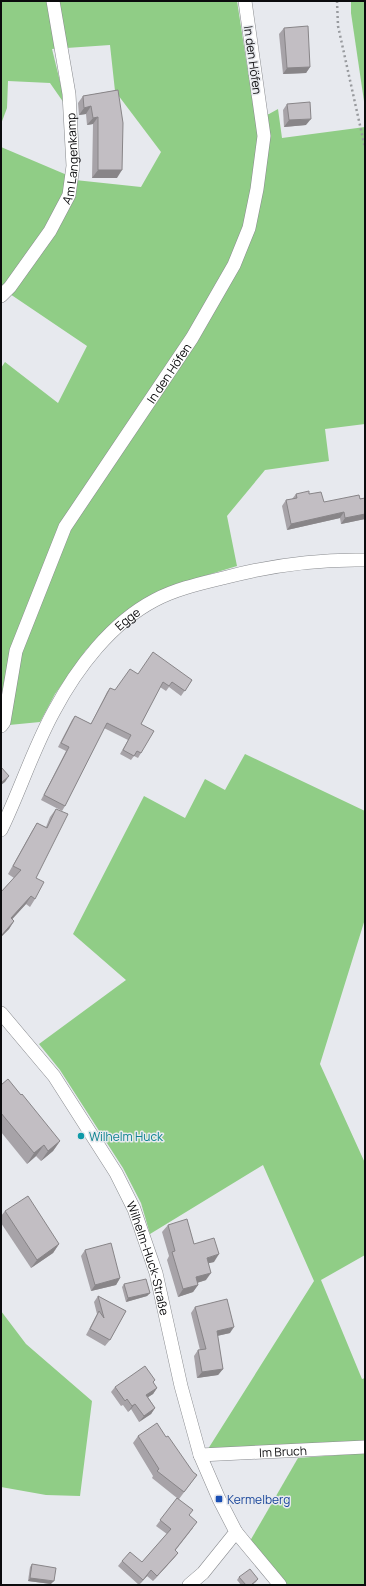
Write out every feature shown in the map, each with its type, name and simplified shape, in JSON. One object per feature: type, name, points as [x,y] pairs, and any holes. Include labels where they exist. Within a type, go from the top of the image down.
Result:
[{"type":"street","name":"Am Langenkamp","points":[[1,296],[10,287],[50,232],[69,195],[73,166],[69,94],[53,1]]},
{"type":"street","name":"In den Höfen","points":[[1,726],[4,722],[16,651],[65,527],[192,338],[234,265],[249,228],[264,136],[245,1]]},
{"type":"street","name":"Egge","points":[[1,830],[41,736],[62,696],[96,649],[117,628],[140,610],[155,600],[171,593],[271,566],[309,561],[365,560]]},
{"type":"street","name":"Wilhelm-Huck-Straße","points":[[1,1013],[54,1076],[116,1172],[134,1209],[156,1273],[181,1386],[200,1455],[219,1499],[236,1532],[280,1585]]},
{"type":"street","name":"Im Bruch","points":[[200,1455],[365,1447]]},
{"type":"street","points":[[189,1585],[203,1573],[236,1532]]},
{"type":"path","points":[[337,1],[338,26],[365,148]]},
{"type":"green space","points":[[1,1],[237,1],[255,117],[269,114],[278,109],[282,138],[365,127],[365,424],[325,429],[329,461],[265,470],[227,516],[237,566],[168,587],[117,618],[86,650],[55,694],[40,722],[9,725],[1,719],[1,368],[5,362],[58,403],[87,346],[10,294],[75,180],[141,187],[161,152],[115,91],[110,45],[52,49],[66,106],[50,83],[8,81],[7,108],[1,124]]},
{"type":"green space","points":[[351,1],[365,1],[365,108],[351,13]]},
{"type":"green space","points":[[1,147],[67,175],[65,194],[46,230],[1,289]]},
{"type":"green space","points":[[245,754],[365,811],[365,919],[320,1064],[365,1163],[365,1255],[321,1280],[362,1379],[365,1378],[365,1442],[208,1449],[314,1281],[263,1165],[150,1234],[141,1203],[123,1168],[60,1070],[39,1044],[126,980],[73,934],[144,796],[185,818],[205,779],[225,790]]},
{"type":"green space","points":[[1,1311],[26,1344],[92,1401],[80,1496],[46,1495],[1,1487]]},
{"type":"green space","points":[[365,1453],[365,1585],[283,1585],[250,1541],[298,1458]]},
{"type":"building","points":[[308,26],[310,67],[287,68],[284,28]]},
{"type":"building","points":[[118,90],[123,123],[122,170],[98,170],[98,117],[93,118],[91,106],[84,108],[83,96]]},
{"type":"building","points":[[310,102],[311,119],[289,120],[287,104]]},
{"type":"building","points":[[309,491],[309,494],[321,492],[324,502],[359,495],[360,499],[365,498],[365,514],[345,518],[344,512],[291,524],[286,500],[297,498],[296,494]]},
{"type":"building","points":[[153,652],[192,680],[185,691],[172,682],[169,686],[163,682],[141,724],[154,731],[141,753],[137,751],[134,756],[123,750],[131,735],[107,723],[65,806],[44,795],[69,747],[61,743],[75,716],[91,724],[110,688],[115,690],[130,669],[138,674]]},
{"type":"building","points":[[1,767],[9,776],[1,783]]},
{"type":"building","points":[[56,809],[68,814],[36,878],[44,882],[35,899],[31,896],[11,918],[14,921],[1,936],[1,892],[21,870],[13,866],[37,823],[47,828]]},
{"type":"building","points":[[8,1079],[60,1141],[48,1151],[44,1145],[34,1153],[1,1113],[1,1085]]},
{"type":"building","points":[[28,1196],[59,1244],[37,1260],[5,1211]]},
{"type":"building","points":[[187,1219],[194,1244],[214,1238],[219,1254],[207,1258],[211,1273],[196,1277],[198,1285],[183,1289],[172,1252],[175,1251],[168,1225]]},
{"type":"building","points":[[111,1243],[120,1278],[95,1285],[85,1250]]},
{"type":"building","points":[[146,1279],[150,1293],[128,1298],[124,1284]]},
{"type":"building","points":[[98,1296],[126,1311],[110,1340],[90,1329],[99,1311],[104,1318]]},
{"type":"building","points":[[227,1299],[234,1327],[217,1331],[223,1369],[202,1372],[198,1350],[206,1349],[195,1307]]},
{"type":"building","points":[[145,1366],[155,1380],[153,1382],[157,1388],[146,1395],[155,1408],[144,1416],[135,1404],[132,1406],[127,1399],[125,1401],[115,1387]]},
{"type":"building","points":[[157,1423],[166,1437],[168,1436],[193,1472],[197,1475],[184,1492],[157,1471],[159,1469],[138,1436]]},
{"type":"building","points":[[177,1498],[193,1510],[189,1515],[197,1522],[175,1550],[178,1553],[157,1576],[151,1570],[143,1580],[122,1561],[130,1552],[142,1562],[171,1529],[160,1520]]},
{"type":"building","points":[[32,1564],[56,1568],[54,1581],[30,1578]]},
{"type":"building","points":[[250,1569],[258,1579],[251,1585],[246,1585],[239,1577]]},
{"type":"place","name":"Wilhelm Huck","points":[[81,1136]]},
{"type":"place","name":"Kermelberg","points":[[219,1499]]}]
